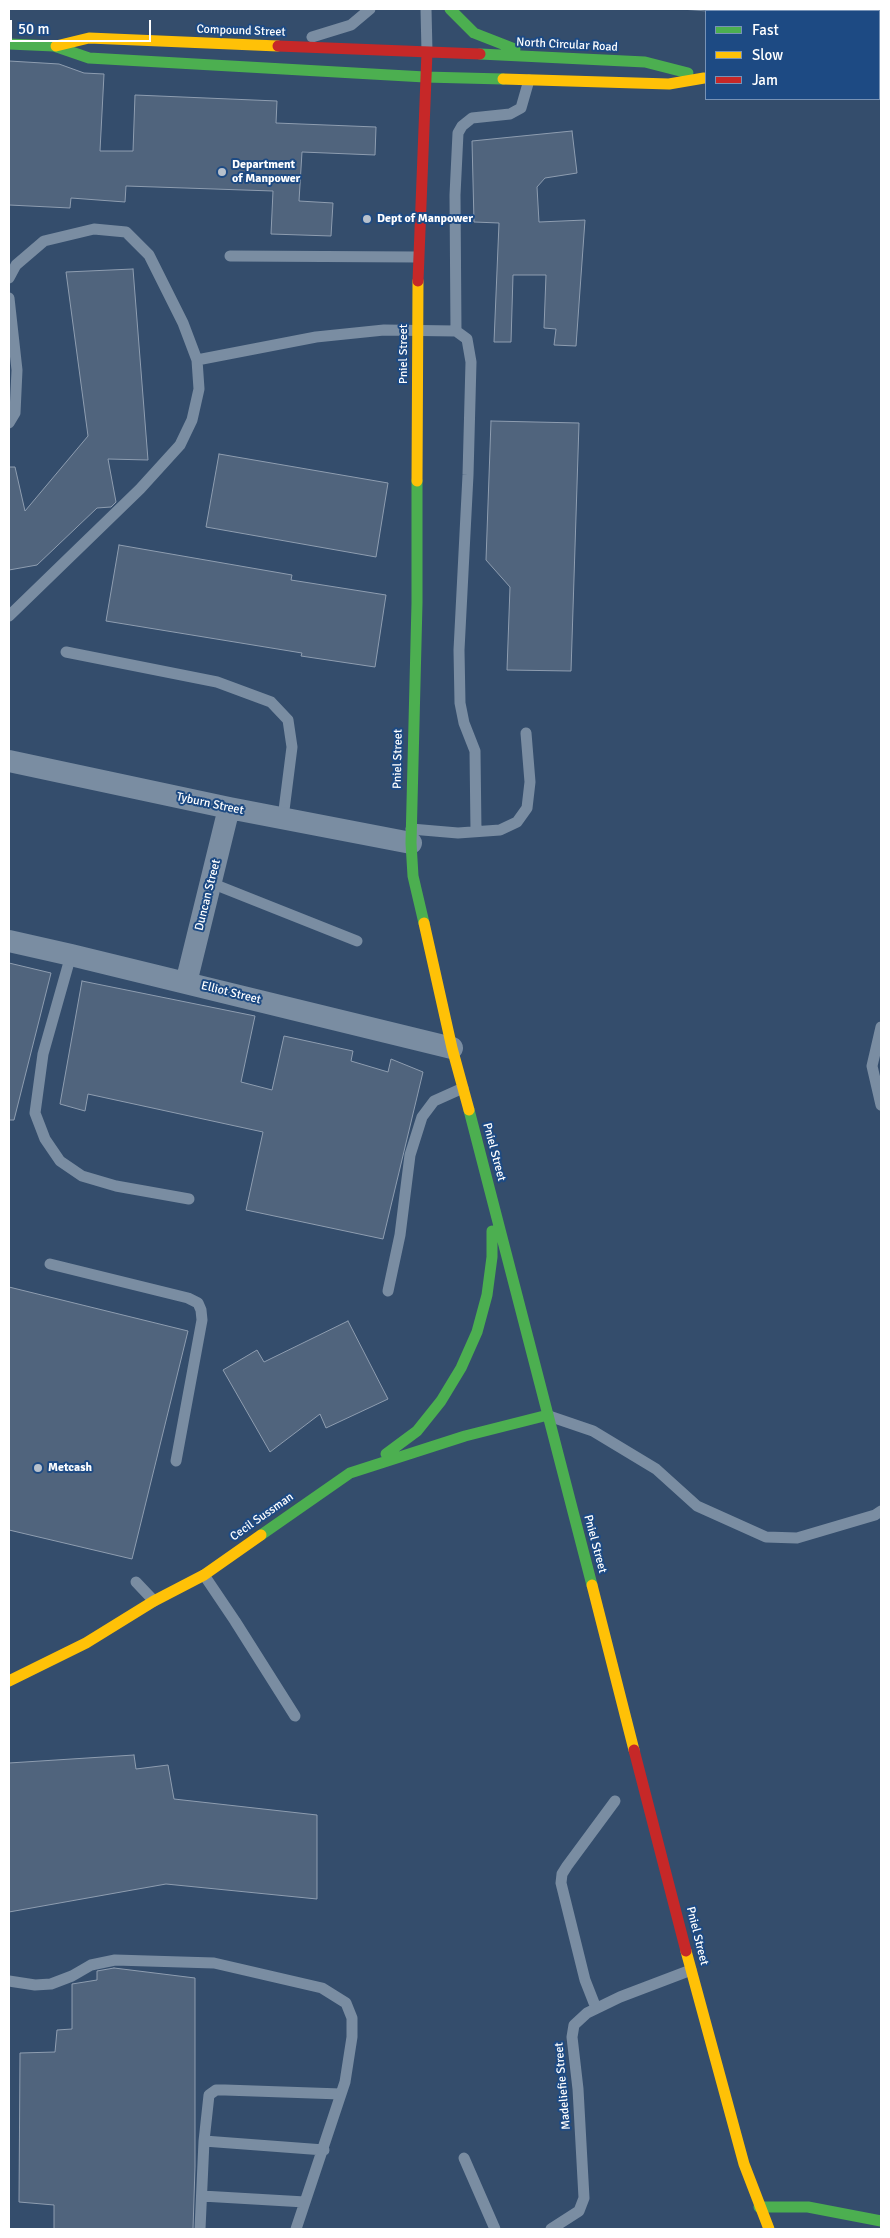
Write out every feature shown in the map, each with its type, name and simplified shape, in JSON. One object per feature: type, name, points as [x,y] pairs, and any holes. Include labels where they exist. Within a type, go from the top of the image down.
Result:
[{"type":"street","points":[[450,9],[474,33],[536,57]]},
{"type":"street","name":"Compound Street","points":[[9,44],[54,46],[89,38],[426,52]]},
{"type":"street","name":"Compound Street","points":[[54,46],[89,58],[425,77]]},
{"type":"street","name":"North Circular Road","points":[[426,52],[645,62],[705,78]]},
{"type":"street","name":"Pniel Street","points":[[426,52],[418,257],[417,603],[411,836],[414,876],[452,1048],[691,1970],[744,2164],[769,2229]]},
{"type":"street","name":"North Circular Road","points":[[425,77],[670,84],[705,78]]},
{"type":"street","name":"Tyburn Street","points":[[9,760],[229,808],[283,818],[411,836]]},
{"type":"street","name":"Duncan Street","points":[[186,982],[229,808]]},
{"type":"street","name":"Elliot Street","points":[[9,942],[186,982],[452,1048]]},
{"type":"street","points":[[350,1473],[385,1454],[417,1431],[441,1401],[462,1368],[477,1332],[487,1295],[492,1257],[492,1218],[478,1144]]},
{"type":"street","name":"Cecil Sussman","points":[[9,1681],[86,1643],[154,1601],[204,1575],[350,1473],[465,1436],[548,1416]]},
{"type":"street","points":[[759,2207],[808,2207],[881,2221]]},
{"type":"street","points":[[830,2222],[848,2215]]},
{"type":"lane","points":[[274,46],[338,30],[351,24],[370,9]]},
{"type":"lane","points":[[426,9],[426,52]]},
{"type":"lane","points":[[456,331],[456,172],[458,134],[462,126],[472,118],[510,114],[521,108],[530,79]]},
{"type":"lane","points":[[9,278],[16,265],[44,241],[94,230],[126,232],[149,256],[183,323],[197,360],[199,389],[192,420],[180,445],[140,489],[9,616]]},
{"type":"lane","points":[[230,256],[388,255],[418,257]]},
{"type":"lane","points":[[9,298],[16,370],[15,413],[9,423]]},
{"type":"lane","points":[[197,360],[316,336],[418,329],[456,331],[467,339],[471,362],[465,548],[459,650],[460,703],[464,722],[475,751],[476,831]]},
{"type":"lane","points":[[66,652],[217,682],[271,702],[288,720],[292,747],[283,818]]},
{"type":"lane","points":[[411,836],[500,830],[518,822],[527,808],[530,782],[526,734]]},
{"type":"lane","points":[[211,883],[357,940]]},
{"type":"lane","points":[[71,955],[43,1054],[35,1113],[45,1139],[60,1161],[82,1176],[116,1186],[189,1199]]},
{"type":"lane","points":[[881,1027],[872,1066],[881,1105]]},
{"type":"lane","points":[[388,1292],[400,1235],[410,1155],[422,1117],[434,1101],[463,1088]]},
{"type":"lane","points":[[50,1264],[188,1298],[198,1303],[202,1320],[176,1461]]},
{"type":"lane","points":[[548,1416],[593,1431],[656,1469],[696,1506],[766,1537],[797,1538],[881,1511]]},
{"type":"lane","points":[[204,1575],[295,1716]]},
{"type":"lane","points":[[136,1582],[154,1601]]},
{"type":"lane","points":[[596,2008],[585,1980],[561,1883],[562,1874],[567,1866],[615,1802]]},
{"type":"lane","points":[[9,1981],[28,1985],[51,1984],[72,1976],[90,1965],[115,1960],[214,1963],[322,1988],[346,2003],[352,2018],[352,2037],[341,2094],[324,2150],[296,2229]]},
{"type":"lane","name":"Madeliefie Street","points":[[551,2229],[579,2212],[584,2198],[579,2098],[572,2037],[574,2025],[580,2018],[596,2008],[691,1970]]},
{"type":"lane","points":[[200,2229],[204,2141],[209,2095],[216,2090],[341,2094]]},
{"type":"lane","points":[[204,2141],[324,2150]]},
{"type":"lane","points":[[464,2158],[495,2229]]},
{"type":"lane","points":[[202,2196],[304,2202]]},
{"type":"building","points":[[9,61],[59,64],[84,73],[104,74],[100,151],[133,151],[135,95],[277,101],[276,123],[376,127],[375,155],[302,152],[299,201],[333,203],[331,236],[271,234],[273,191],[126,186],[125,202],[71,198],[70,208],[9,205]]},
{"type":"building","points":[[572,131],[577,173],[545,178],[537,187],[539,222],[585,220],[576,346],[554,345],[556,329],[544,328],[546,275],[513,275],[511,342],[494,342],[499,223],[474,222],[472,141]]},
{"type":"building","points":[[133,269],[148,460],[108,459],[116,502],[111,507],[97,508],[37,565],[9,570],[9,467],[15,467],[25,511],[88,436],[66,272]]},
{"type":"building","points":[[491,421],[579,423],[571,671],[507,670],[510,587],[486,560]]},
{"type":"building","points":[[219,454],[388,483],[376,557],[206,527]]},
{"type":"building","points":[[119,545],[292,575],[291,580],[386,595],[375,667],[301,656],[302,653],[106,621]]},
{"type":"building","points":[[9,963],[51,973],[14,1120],[9,1120]]},
{"type":"building","points":[[82,981],[255,1016],[241,1082],[272,1090],[284,1036],[353,1051],[351,1061],[388,1072],[391,1059],[423,1072],[383,1239],[246,1210],[263,1132],[88,1094],[85,1111],[60,1104]]},
{"type":"building","points":[[9,1287],[188,1331],[132,1559],[9,1530]]},
{"type":"building","points":[[348,1321],[388,1399],[326,1428],[320,1414],[270,1452],[223,1370],[257,1350],[264,1362]]},
{"type":"building","points":[[134,1755],[136,1769],[168,1765],[174,1799],[317,1815],[317,1899],[166,1884],[9,1912],[9,1763]]},
{"type":"building","points":[[114,1968],[195,1978],[195,2167],[193,2229],[54,2229],[54,2205],[19,2202],[20,2053],[55,2052],[57,2030],[72,2029],[72,1984],[97,1980],[97,1971]]},
{"type":"tram line","points":[[681,9],[705,11]]},
{"type":"traffic: fast","points":[[450,9],[474,33],[515,49]]},
{"type":"traffic: fast","points":[[9,44],[54,46],[89,58],[425,77],[503,79]]},
{"type":"traffic: fast","points":[[480,54],[645,62],[688,73]]},
{"type":"traffic: fast","points":[[417,481],[417,603],[411,843],[413,876],[424,923]]},
{"type":"traffic: fast","points":[[469,1110],[592,1585]]},
{"type":"traffic: fast","points":[[386,1454],[417,1431],[441,1401],[461,1368],[477,1332],[487,1295],[492,1257],[492,1231]]},
{"type":"traffic: fast","points":[[261,1535],[350,1473],[465,1436],[548,1415]]},
{"type":"traffic: fast","points":[[759,2207],[808,2207],[881,2221]]},
{"type":"traffic: slow","points":[[56,46],[89,38],[278,46]]},
{"type":"traffic: slow","points":[[503,79],[669,84],[704,78]]},
{"type":"traffic: slow","points":[[417,481],[418,281]]},
{"type":"traffic: slow","points":[[424,923],[452,1048],[469,1110]]},
{"type":"traffic: slow","points":[[9,1681],[86,1643],[154,1601],[204,1575],[261,1535]]},
{"type":"traffic: slow","points":[[592,1585],[634,1750]]},
{"type":"traffic: slow","points":[[686,1951],[744,2164],[769,2229]]},
{"type":"traffic: jam","points":[[278,46],[480,54]]},
{"type":"traffic: jam","points":[[418,281],[427,52]]},
{"type":"traffic: jam","points":[[634,1750],[686,1951]]},
{"type":"place","name":"Department of Manpower","points":[[222,172]]},
{"type":"place","name":"Dept of Manpower","points":[[367,219]]},
{"type":"place","name":"Metcash","points":[[38,1468]]}]
